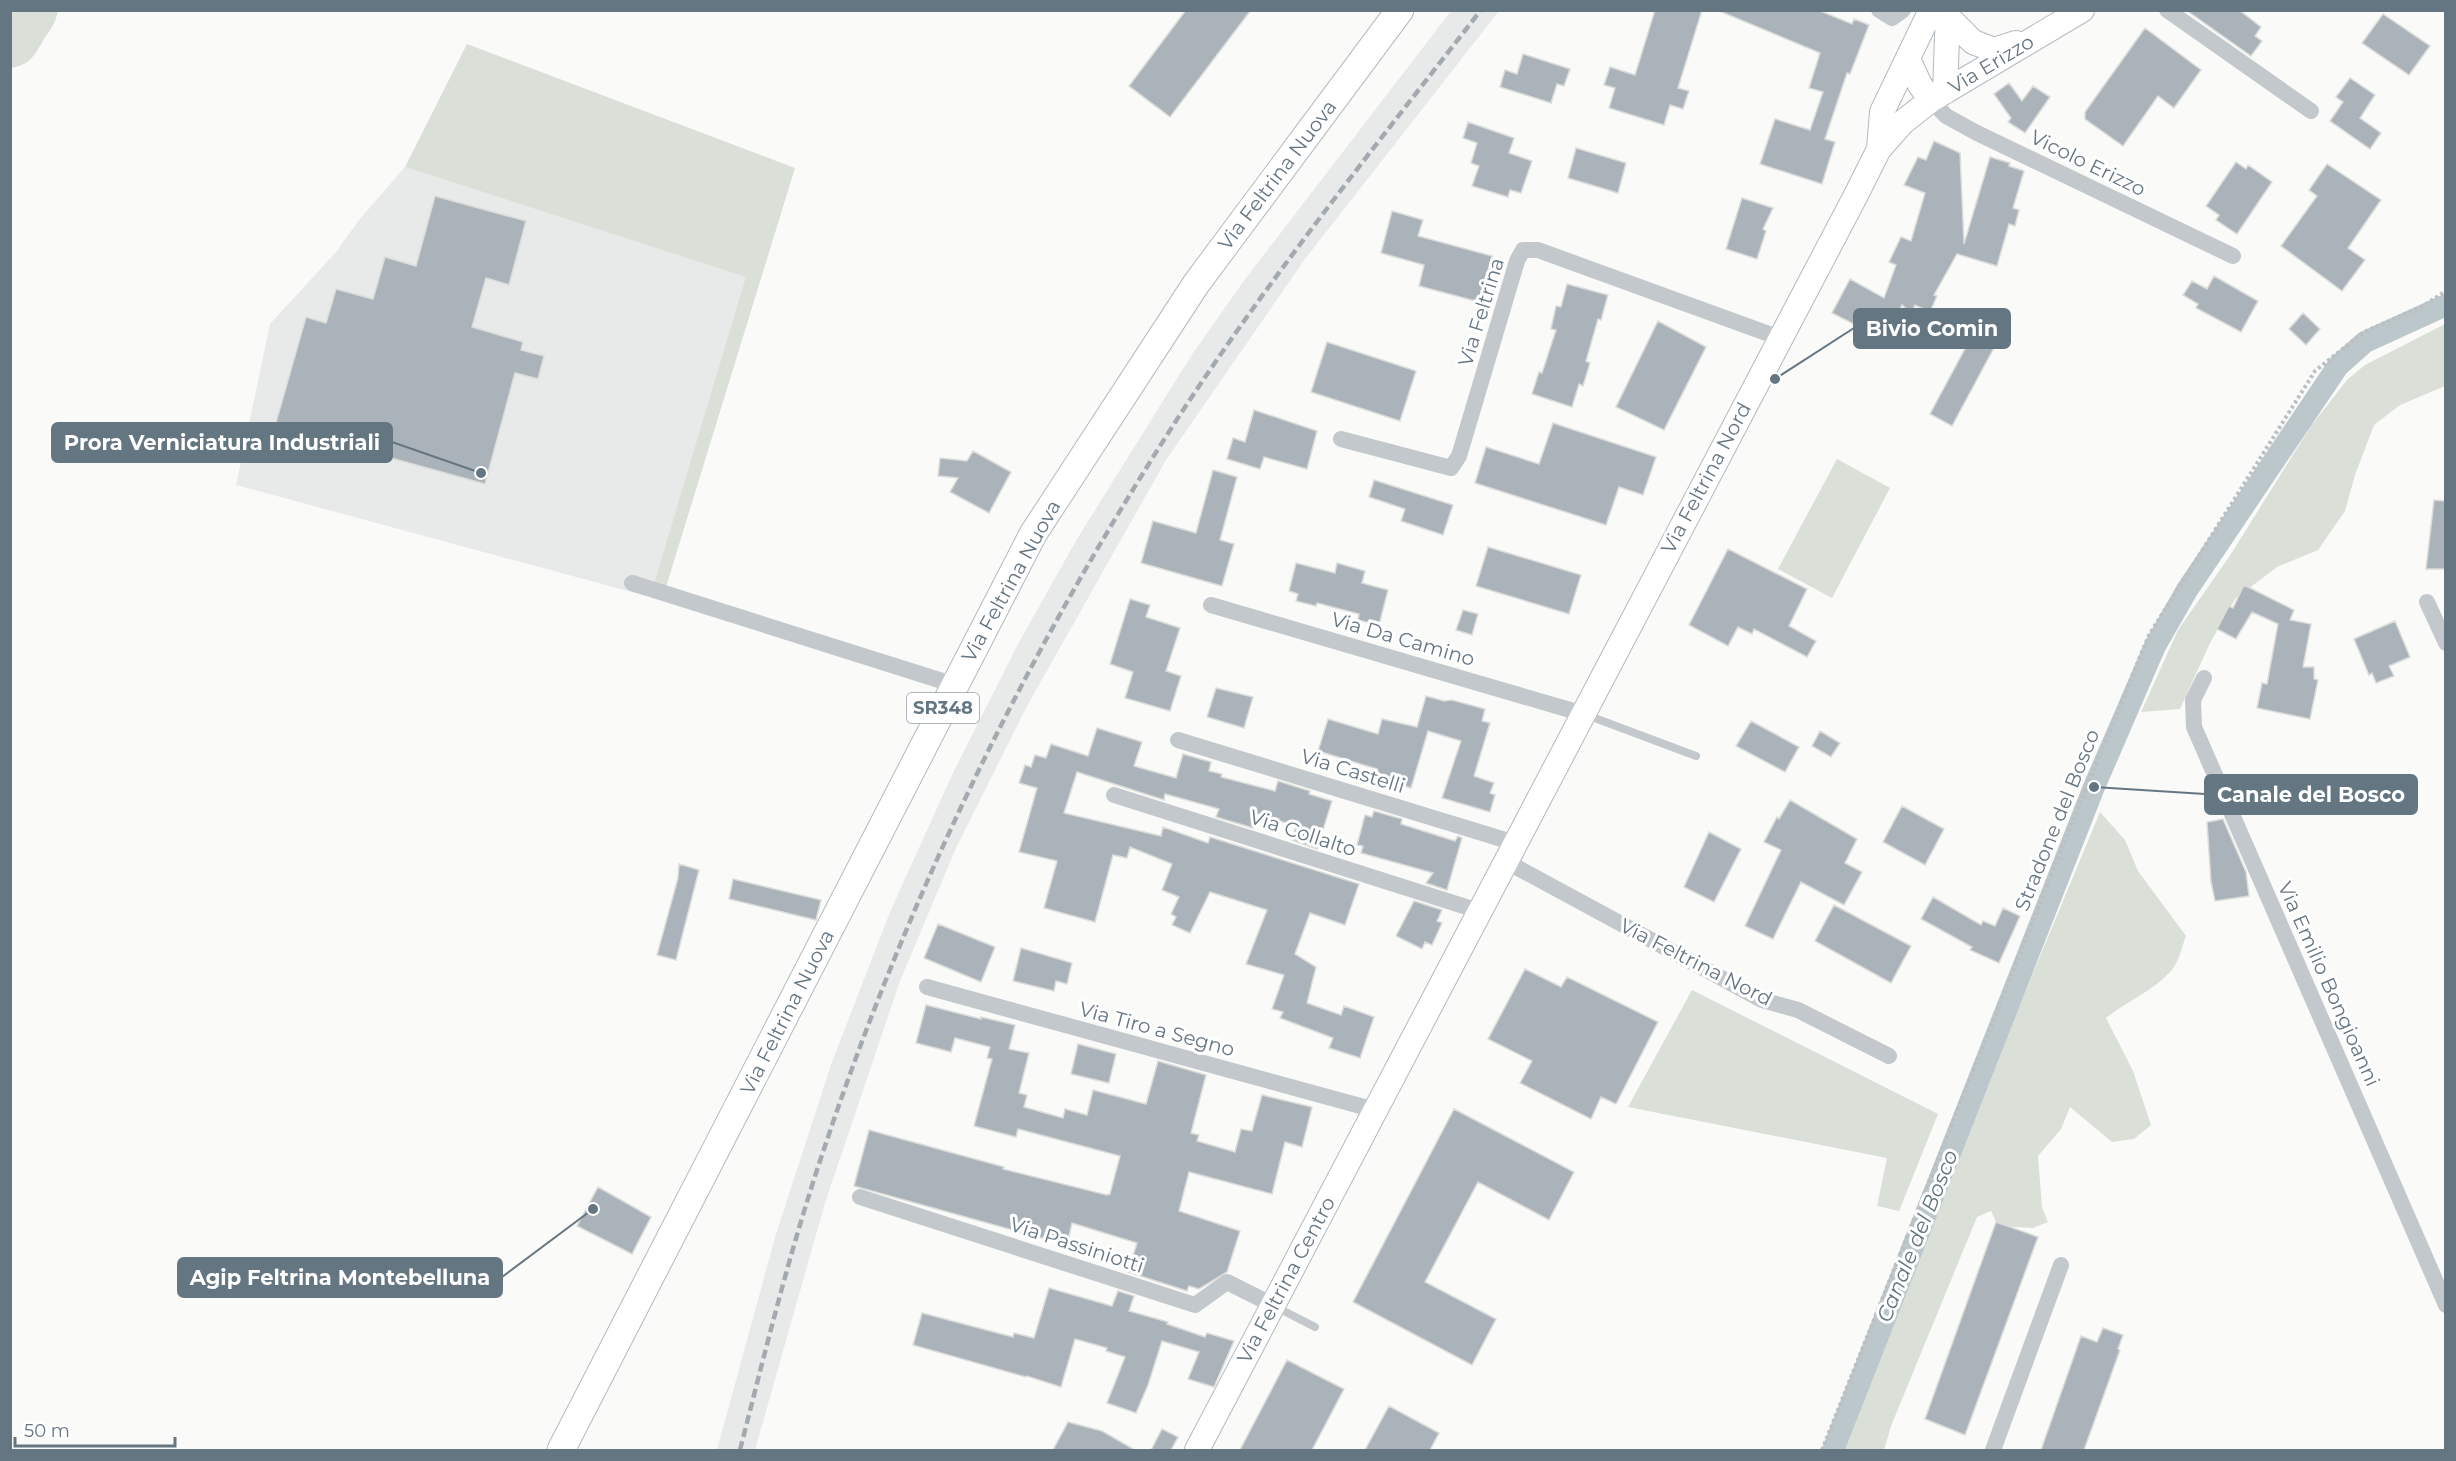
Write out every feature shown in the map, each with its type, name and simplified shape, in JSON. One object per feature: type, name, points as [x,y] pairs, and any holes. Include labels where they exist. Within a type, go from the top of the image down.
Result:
[{"type":"main road","name":"Via Feltrina Nuova","points":[[561,1450],[1033,534],[1196,284],[1400,10]]},
{"type":"main road","name":"Via Erizzo","points":[[1938,96],[2082,10]]},
{"type":"main road","points":[[1943,13],[1973,42],[1994,50],[2043,33]]},
{"type":"main road","points":[[1879,149],[1903,122],[1938,96],[1943,13]]},
{"type":"main road","name":"Via Feltrina Nord","points":[[1375,1110],[1879,149],[1882,112],[1908,59],[1943,13]]},
{"type":"main road","points":[[1908,59],[1920,85],[1938,96]]},
{"type":"main road","name":"Via Feltrina Centro","points":[[1197,1450],[1375,1110]]},
{"type":"street","points":[[1879,10],[1892,18],[1903,10]]},
{"type":"street","points":[[2167,10],[2311,111]]},
{"type":"street","name":"Vicolo Erizzo","points":[[1938,96],[1946,116],[1977,133],[2233,256]]},
{"type":"street","name":"Via Feltrina","points":[[1341,439],[1451,468],[1459,456],[1516,261],[1523,250],[1538,250],[1780,338]]},
{"type":"street","points":[[632,583],[955,685]]},
{"type":"street","points":[[2427,602],[2445,643]]},
{"type":"street","name":"Via Da Camino","points":[[1211,605],[1584,714]]},
{"type":"street","name":"Via Emilio Bongioanni","points":[[2204,678],[2193,700],[2194,727],[2445,1305]]},
{"type":"street","name":"Via Castelli","points":[[1178,740],[1510,852]]},
{"type":"street","name":"Via Collalto","points":[[1114,795],[1479,912]]},
{"type":"street","name":"Via Feltrina Nord","points":[[1510,852],[1762,1000],[1798,1010],[1889,1056]]},
{"type":"street","name":"Via Tiro a Segno","points":[[927,987],[1375,1110]]},
{"type":"street","name":"Via Passiniotti","points":[[860,1197],[1195,1305],[1227,1282],[1272,1305]]},
{"type":"street","points":[[1993,1450],[2061,1265]]},
{"type":"lane","points":[[1584,714],[1696,756]]},
{"type":"lane","points":[[1272,1305],[1315,1327]]},
{"type":"path","name":"Stradone del Bosco","points":[[1822,1450],[2149,635],[2315,371],[2364,332],[2423,306],[2445,291]]},
{"type":"shaded area","points":[[11,10],[58,11],[54,23],[34,56],[27,62],[11,68]]},
{"type":"shaded area","points":[[1451,11],[1499,11],[1305,259],[1166,460],[1027,706],[956,848],[900,981],[825,1203],[755,1450],[717,1450],[776,1234],[832,1062],[890,912],[952,775],[1018,644],[1077,539],[1191,356],[1243,282]]},
{"type":"shaded area","points":[[467,44],[795,168],[662,600],[650,597],[746,277],[405,167]]},
{"type":"shaded area","points":[[405,167],[747,277],[650,597],[236,485],[270,324],[336,252],[359,220]]},
{"type":"shaded area","points":[[2445,324],[2445,386],[2400,405],[2374,425],[2355,475],[2345,511],[2318,550],[2277,567],[2235,599],[2210,643],[2180,709],[2141,712],[2178,630],[2231,554],[2311,426],[2347,380],[2365,365]]},
{"type":"shaded area","points":[[1837,459],[1890,488],[1832,598],[1778,569]]},
{"type":"shaded area","points":[[2100,812],[2125,840],[2138,871],[2186,936],[2171,971],[2106,1018],[2133,1071],[2151,1125],[2134,1139],[2112,1142],[2070,1107],[2061,1129],[2038,1156],[2042,1207],[2048,1222],[2033,1228],[1998,1226],[1991,1211],[1977,1217],[1891,1426],[1884,1450],[1839,1450],[1875,1371],[1919,1247]]},
{"type":"shaded area","points":[[1692,990],[1938,1114],[1899,1211],[1877,1206],[1887,1158],[1628,1107]]},
{"type":"building","points":[[1186,10],[1251,10],[1170,117],[1129,86]]},
{"type":"building","points":[[1655,10],[1702,10],[1678,88],[1689,91],[1683,109],[1670,105],[1664,125],[1609,108],[1615,88],[1604,85],[1610,67],[1635,75]]},
{"type":"building","points":[[1717,10],[1818,10],[1852,24],[1854,19],[1869,25],[1850,74],[1847,73],[1825,139],[1835,142],[1822,184],[1760,164],[1775,119],[1810,130],[1823,92],[1809,88],[1820,53]]},
{"type":"building","points":[[2186,10],[2239,10],[2261,27],[2255,36],[2262,41],[2251,56]]},
{"type":"building","points":[[2383,14],[2430,46],[2409,75],[2362,43]]},
{"type":"building","points":[[2145,28],[2201,70],[2174,108],[2158,96],[2123,146],[2085,119],[2085,112]]},
{"type":"building","points":[[1523,54],[1570,69],[1564,86],[1557,84],[1551,103],[1500,87],[1505,70],[1517,74]]},
{"type":"building","points":[[2350,78],[2375,95],[2360,118],[2381,133],[2370,149],[2330,121],[2343,102],[2336,97]]},
{"type":"building","points":[[2009,83],[2022,101],[2033,86],[2050,97],[2025,133],[2008,122],[2011,118],[1994,94]]},
{"type":"building","points":[[1468,122],[1514,138],[1509,153],[1532,161],[1521,193],[1510,190],[1508,197],[1472,186],[1479,166],[1471,163],[1477,143],[1463,138]]},
{"type":"building","points":[[1934,141],[1960,153],[1964,244],[1990,157],[2010,163],[2009,166],[2024,171],[2013,208],[2019,210],[2015,226],[2009,224],[1997,266],[1957,254],[1934,295],[1937,296],[1930,312],[1915,305],[1911,313],[1902,305],[1885,340],[1832,313],[1850,279],[1884,298],[1896,265],[1889,262],[1901,237],[1911,241],[1925,193],[1904,185],[1918,157],[1926,160]]},
{"type":"building","points":[[1576,148],[1626,163],[1618,193],[1568,178]]},
{"type":"building","points":[[2236,162],[2246,169],[2248,165],[2272,182],[2237,234],[2216,220],[2219,215],[2206,206]]},
{"type":"building","points":[[2327,164],[2381,200],[2348,248],[2365,260],[2342,291],[2281,246],[2317,196],[2309,190]]},
{"type":"building","points":[[435,196],[526,221],[509,285],[486,278],[472,327],[523,342],[521,350],[544,356],[538,379],[515,373],[485,484],[275,426],[306,317],[326,323],[336,289],[373,299],[385,257],[416,266]]},
{"type":"building","points":[[1742,198],[1773,208],[1763,229],[1766,231],[1757,259],[1726,249]]},
{"type":"building","points":[[1392,211],[1423,220],[1418,236],[1492,256],[1479,302],[1419,286],[1424,265],[1381,253]]},
{"type":"building","points":[[2214,276],[2258,301],[2241,332],[2196,308],[2198,304],[2183,295],[2192,281],[2207,289]]},
{"type":"building","points":[[1567,284],[1608,295],[1601,320],[1598,319],[1586,361],[1590,363],[1583,386],[1579,384],[1572,407],[1532,394],[1539,372],[1542,373],[1556,330],[1551,329],[1556,306],[1561,307]]},
{"type":"building","points":[[2303,313],[2320,329],[2306,345],[2289,329]]},
{"type":"building","points":[[1658,321],[1706,347],[1664,430],[1616,407]]},
{"type":"building","points":[[1974,332],[1996,344],[1952,426],[1930,414]]},
{"type":"building","points":[[1327,342],[1416,371],[1400,421],[1311,392]]},
{"type":"building","points":[[1254,410],[1317,431],[1307,469],[1264,457],[1260,469],[1227,459],[1233,438],[1245,442]]},
{"type":"building","points":[[1553,423],[1656,457],[1643,495],[1619,487],[1606,525],[1475,483],[1486,447],[1539,464]]},
{"type":"building","points":[[973,451],[1011,472],[989,513],[950,492],[958,478],[938,476],[940,458],[967,461]]},
{"type":"building","points":[[1213,470],[1237,477],[1220,540],[1234,544],[1222,586],[1141,563],[1153,521],[1196,533]]},
{"type":"building","points":[[1374,480],[1453,505],[1443,535],[1401,521],[1405,509],[1369,497]]},
{"type":"building","points":[[2434,500],[2445,501],[2445,569],[2426,569]]},
{"type":"building","points":[[1488,547],[1581,575],[1569,614],[1476,586]]},
{"type":"building","points":[[1728,549],[1807,589],[1789,626],[1816,641],[1807,657],[1754,629],[1752,634],[1738,627],[1728,646],[1689,625]]},
{"type":"building","points":[[1296,563],[1335,573],[1337,563],[1365,571],[1362,583],[1388,590],[1379,625],[1358,620],[1359,614],[1317,603],[1316,606],[1296,601],[1298,594],[1289,591]]},
{"type":"building","points":[[2244,585],[2294,610],[2290,620],[2311,624],[2303,667],[2314,667],[2314,679],[2318,680],[2310,719],[2257,708],[2262,683],[2267,684],[2278,624],[2252,612],[2236,639],[2217,629],[2229,606],[2233,608]]},
{"type":"building","points":[[1130,599],[1150,605],[1146,617],[1180,628],[1166,671],[1181,676],[1170,711],[1125,698],[1133,672],[1110,664]]},
{"type":"building","points":[[1463,610],[1478,614],[1472,635],[1456,630]]},
{"type":"building","points":[[2395,621],[2410,657],[2389,666],[2394,676],[2376,683],[2372,673],[2369,675],[2354,639]]},
{"type":"building","points":[[1216,688],[1253,697],[1244,728],[1207,717]]},
{"type":"building","points":[[1426,696],[1485,709],[1482,721],[1490,723],[1474,776],[1494,783],[1490,793],[1495,795],[1490,812],[1442,798],[1461,741],[1428,731],[1411,788],[1374,777],[1377,769],[1318,751],[1328,719],[1378,734],[1382,719],[1417,727]]},
{"type":"building","points":[[1751,721],[1799,747],[1785,772],[1736,746]]},
{"type":"building","points":[[1097,728],[1142,742],[1134,766],[1176,778],[1183,754],[1211,762],[1209,771],[1222,774],[1221,777],[1275,791],[1278,781],[1332,801],[1317,849],[1292,840],[1296,826],[1257,814],[1253,828],[1216,817],[1219,809],[1165,794],[1164,800],[1077,772],[1064,813],[1161,836],[1163,827],[1208,843],[1210,837],[1359,884],[1345,925],[1310,913],[1295,954],[1316,967],[1307,1003],[1341,1015],[1344,1006],[1374,1017],[1360,1058],[1329,1048],[1333,1038],[1280,1018],[1283,1012],[1272,1009],[1284,975],[1246,964],[1267,910],[1210,892],[1190,933],[1172,925],[1176,917],[1171,914],[1179,897],[1162,890],[1172,864],[1130,847],[1127,858],[1113,855],[1095,922],[1044,908],[1057,861],[1019,852],[1037,788],[1019,783],[1025,765],[1031,767],[1035,755],[1046,758],[1051,744],[1088,756]]},
{"type":"building","points":[[1820,731],[1840,743],[1831,757],[1812,746]]},
{"type":"building","points":[[1790,800],[1857,839],[1845,863],[1862,872],[1844,905],[1801,882],[1773,939],[1745,926],[1781,850],[1764,842],[1777,817],[1779,819]]},
{"type":"building","points":[[1902,806],[1944,829],[1925,865],[1883,842]]},
{"type":"building","points":[[1374,811],[1402,819],[1401,824],[1455,841],[1458,836],[1462,838],[1447,890],[1426,883],[1433,873],[1361,853],[1363,846],[1357,845],[1365,815],[1372,817]]},
{"type":"building","points":[[2223,819],[2246,872],[2249,896],[2215,901],[2211,882],[2207,822]]},
{"type":"building","points":[[1709,832],[1741,849],[1714,902],[1684,887]]},
{"type":"building","points":[[679,864],[699,870],[676,960],[657,955],[678,878]]},
{"type":"building","points":[[733,879],[821,900],[816,920],[729,899]]},
{"type":"building","points":[[1933,897],[1981,925],[1983,921],[1995,926],[2003,908],[2020,916],[1999,963],[1970,950],[1972,947],[1921,919]]},
{"type":"building","points":[[1414,901],[1442,910],[1437,921],[1442,923],[1432,945],[1425,942],[1422,949],[1396,936]]},
{"type":"building","points":[[1834,905],[1911,946],[1891,983],[1815,941]]},
{"type":"building","points":[[938,924],[995,947],[981,982],[924,958]]},
{"type":"building","points":[[1021,948],[1072,963],[1067,984],[1056,981],[1054,991],[1013,981]]},
{"type":"building","points":[[1525,969],[1561,987],[1567,977],[1658,1022],[1616,1104],[1601,1097],[1591,1119],[1520,1083],[1532,1061],[1488,1039]]},
{"type":"building","points":[[926,1005],[1015,1025],[1009,1049],[1029,1053],[1019,1093],[1027,1095],[1024,1107],[1063,1118],[1065,1109],[1087,1115],[1093,1090],[1146,1104],[1158,1061],[1206,1075],[1191,1133],[1199,1135],[1197,1141],[1235,1152],[1241,1129],[1252,1131],[1262,1095],[1312,1107],[1302,1147],[1285,1142],[1272,1194],[1189,1172],[1179,1211],[1240,1231],[1227,1272],[1199,1289],[1189,1286],[1187,1291],[1128,1272],[1137,1243],[1072,1223],[1067,1245],[854,1186],[869,1130],[1004,1167],[1003,1169],[1110,1194],[1120,1156],[1018,1129],[1016,1137],[974,1126],[992,1059],[987,1058],[990,1047],[955,1038],[951,1052],[916,1043]]},
{"type":"building","points":[[1078,1044],[1116,1054],[1109,1083],[1071,1074]]},
{"type":"building","points":[[1454,1109],[1574,1172],[1549,1220],[1478,1182],[1425,1282],[1496,1319],[1472,1365],[1353,1302]]},
{"type":"building","points":[[598,1187],[651,1217],[632,1254],[577,1226]]},
{"type":"building","points":[[1996,1222],[2038,1237],[1965,1435],[1925,1419]]},
{"type":"building","points":[[1049,1288],[1112,1306],[1118,1291],[1134,1296],[1129,1311],[1168,1322],[1167,1324],[1205,1337],[1207,1333],[1234,1341],[1214,1387],[1188,1379],[1199,1352],[1162,1341],[1136,1413],[1107,1403],[1125,1357],[1106,1351],[1107,1348],[1075,1339],[1061,1387],[913,1345],[922,1313],[1013,1337],[1014,1333],[1034,1338]]},
{"type":"building","points":[[2103,1328],[2123,1335],[2118,1349],[2120,1350],[2084,1450],[2041,1450],[2081,1336],[2097,1342]]},
{"type":"building","points":[[1287,1360],[1344,1389],[1312,1450],[1240,1450]]},
{"type":"building","points":[[1389,1406],[1439,1433],[1430,1450],[1365,1450]]},
{"type":"building","points":[[1068,1422],[1102,1431],[1135,1450],[1053,1450]]},
{"type":"building","points":[[1162,1429],[1178,1437],[1171,1450],[1151,1450]]},
{"type":"waterway","name":"Canale del Bosco","points":[[1833,1450],[2094,787],[2155,646],[2187,590],[2338,366],[2365,342],[2446,305]]},
{"type":"railway","points":[[740,1450],[798,1230],[852,1069],[922,893],[1003,722],[1093,556],[1180,414],[1305,238],[1481,10]]},
{"type":"place","name":"Bivio Comin","points":[[1775,379]]},
{"type":"place","name":"Prora Verniciatura Industriali","points":[[481,473]]},
{"type":"place","name":"Canale del Bosco","points":[[2094,787]]},
{"type":"place","name":"Agip Feltrina Montebelluna","points":[[593,1209]]}]
